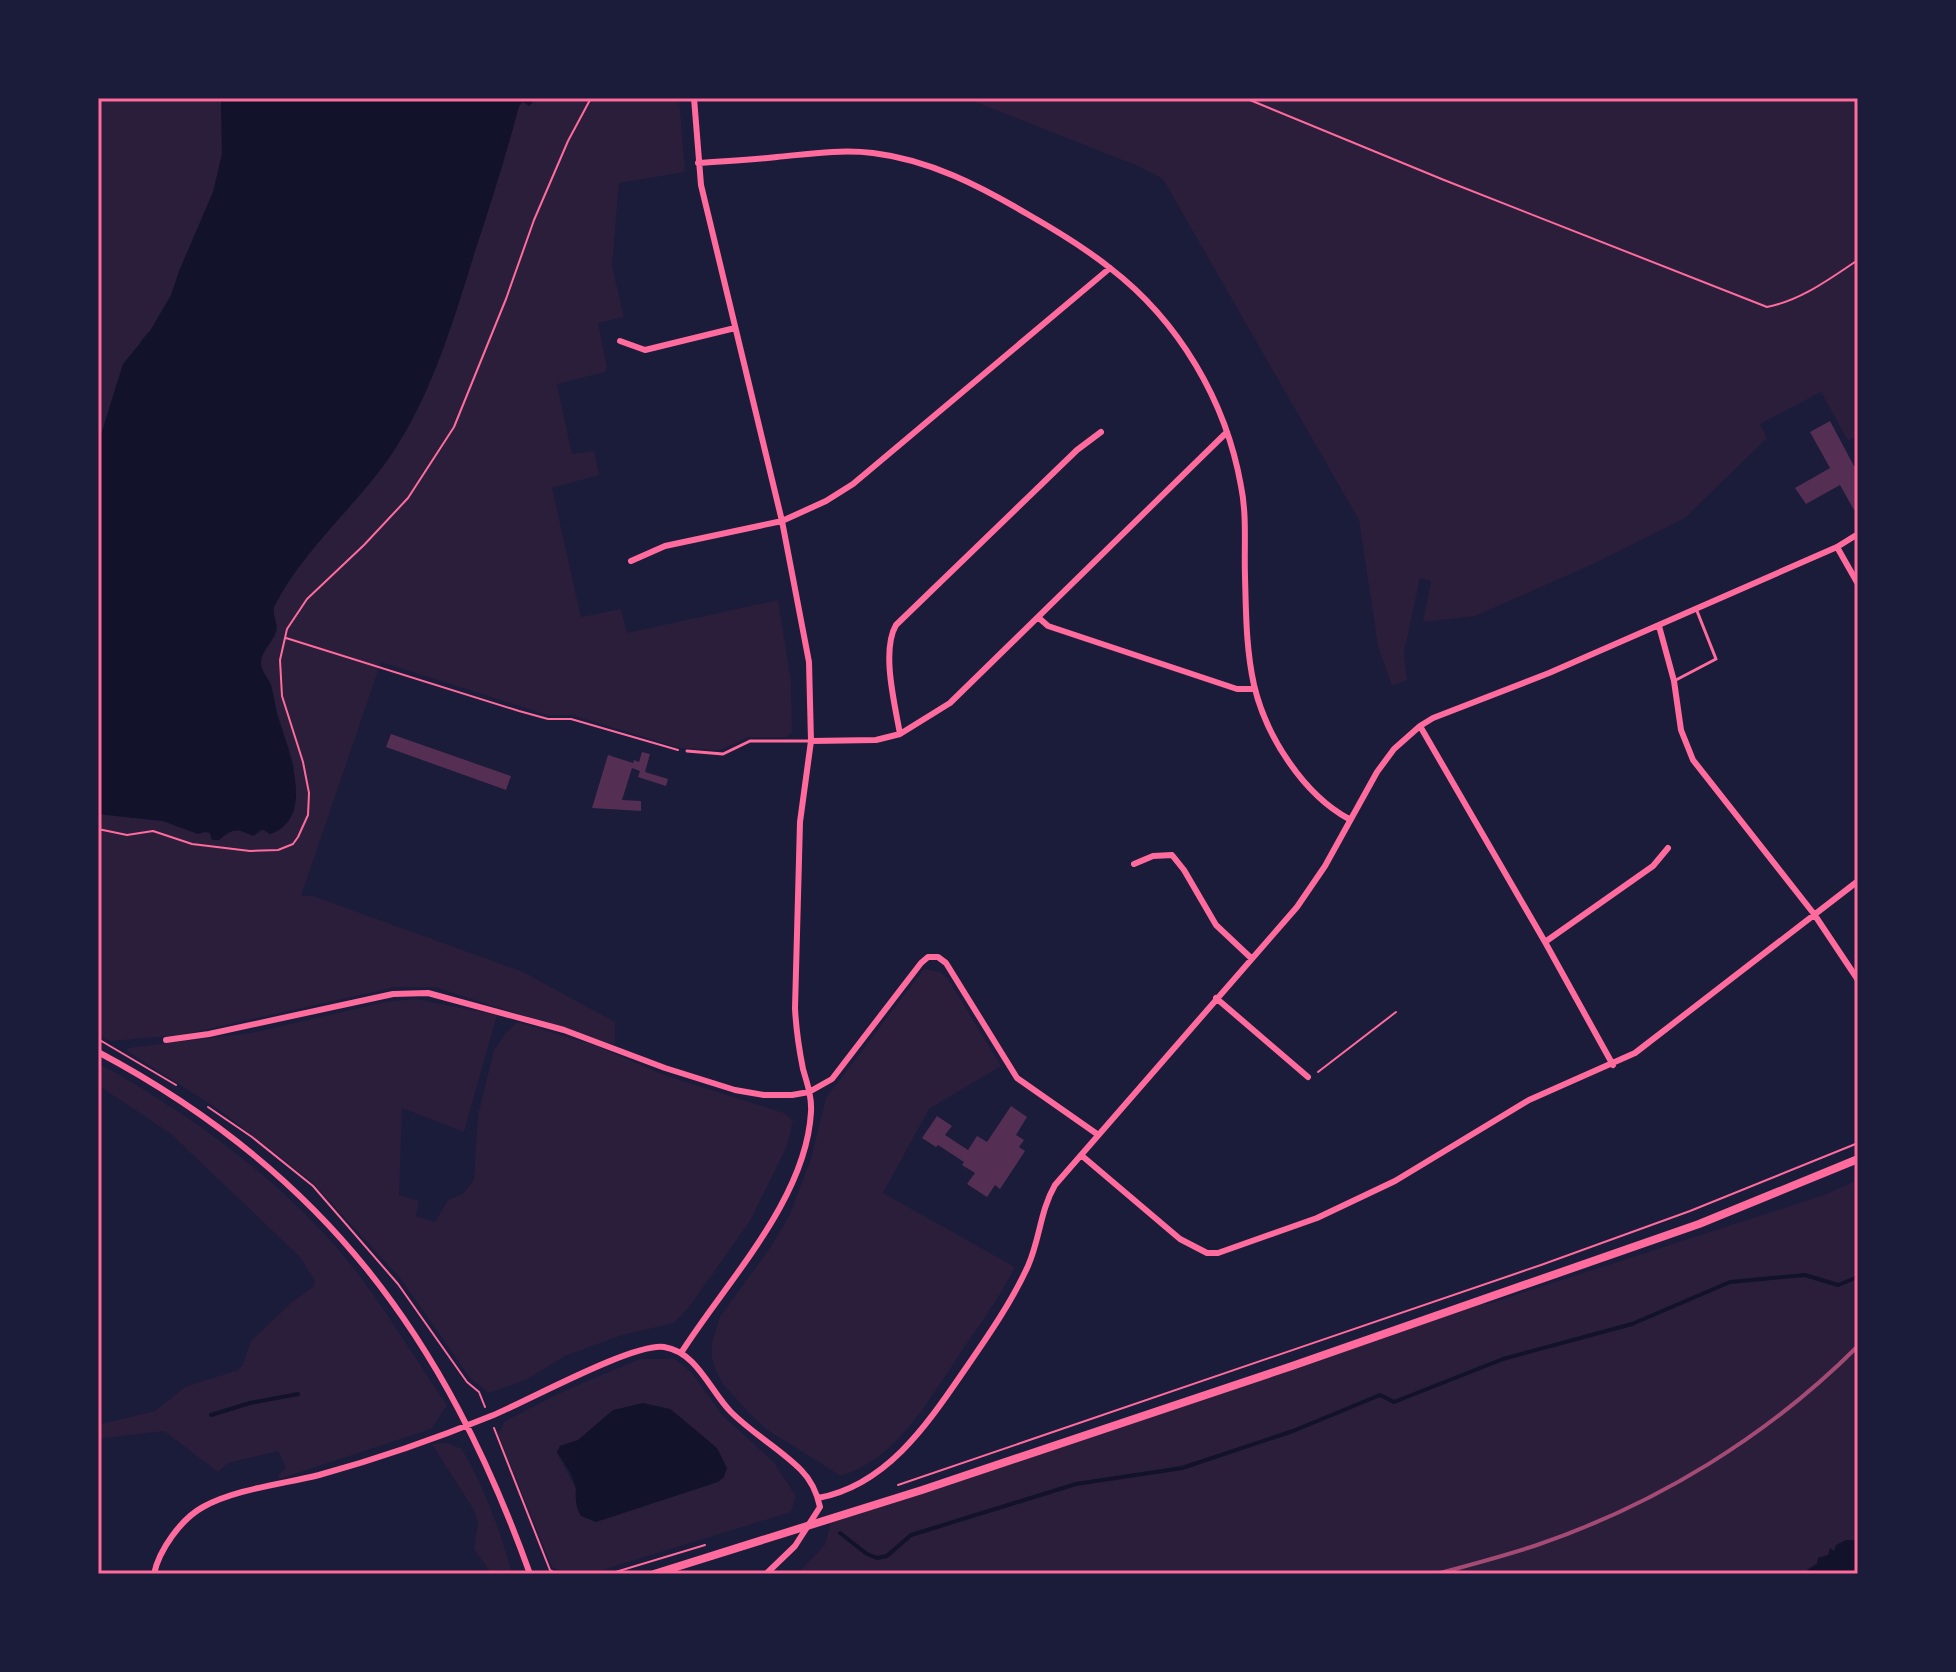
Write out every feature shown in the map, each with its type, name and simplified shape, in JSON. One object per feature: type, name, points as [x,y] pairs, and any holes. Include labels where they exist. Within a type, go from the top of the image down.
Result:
[{"type":"main road","points":[[654,1574],[922,1490],[1475,1302],[1699,1224],[1858,1159]]},
{"type":"street","points":[[681,1353],[757,1247],[779,1209],[801,1156],[811,1111],[800,1056],[795,1008],[800,822],[811,741],[809,662],[782,521],[698,163],[694,98]]},
{"type":"street","points":[[698,163],[818,153],[871,153],[911,160],[949,173],[996,195],[1110,268],[1162,319],[1195,362],[1216,402],[1227,432],[1243,497],[1246,626],[1255,689],[1287,761],[1330,809],[1349,819]]},
{"type":"street","points":[[631,561],[665,546],[782,521],[826,501],[853,484],[1110,268]]},
{"type":"street","points":[[620,341],[645,350],[735,328]]},
{"type":"street","points":[[900,734],[889,652],[896,625],[1077,450],[1101,432]]},
{"type":"street","points":[[811,741],[876,740],[900,734],[950,703],[1227,432]]},
{"type":"street","points":[[818,1498],[854,1488],[920,1433],[1008,1305],[1030,1260],[1047,1200],[1097,1134],[1297,907],[1325,866],[1377,772],[1394,749],[1433,718],[1697,610],[1837,547],[1858,534]]},
{"type":"street","points":[[1837,547],[1858,584]]},
{"type":"street","points":[[1039,618],[1048,626],[1237,689],[1255,689]]},
{"type":"street","points":[[1659,626],[1674,681],[1681,730],[1693,760],[1814,914],[1858,980]]},
{"type":"street","points":[[1420,726],[1613,1065]]},
{"type":"street","points":[[1545,942],[1653,866],[1668,848]]},
{"type":"street","points":[[1134,864],[1153,856],[1172,855],[1216,925],[1251,958]]},
{"type":"street","points":[[1081,1155],[1180,1239],[1207,1253],[1218,1253],[1317,1218],[1382,1187],[1529,1100],[1635,1053],[1858,881]]},
{"type":"street","points":[[166,1040],[254,1025],[393,994],[428,993],[564,1030],[665,1068],[735,1090],[764,1095],[792,1095],[809,1092],[832,1079],[921,963],[928,957],[938,957],[946,963],[1017,1078],[1097,1134]]},
{"type":"street","points":[[1216,998],[1308,1077]]},
{"type":"street","points":[[98,1052],[181,1103],[244,1147],[288,1183],[373,1275],[423,1345],[468,1424],[530,1574]]},
{"type":"street","points":[[154,1574],[172,1538],[188,1517],[220,1498],[356,1465],[489,1417],[650,1347],[663,1347],[681,1353],[694,1363],[732,1413],[802,1470],[812,1483],[820,1507],[805,1534],[766,1574]]},
{"type":"lane","points":[[1674,681],[1716,659],[1697,610]]},
{"type":"lane","points":[[687,751],[723,754],[750,741],[811,741]]},
{"type":"path","points":[[98,829],[127,835],[153,831],[192,844],[234,851],[267,852],[293,844],[304,828],[309,793],[282,696],[280,660],[284,637],[291,620],[307,599],[408,498],[454,427],[534,220],[568,141],[591,98]]},
{"type":"path","points":[[1245,98],[1759,305],[1767,307],[1787,303],[1858,260]]},
{"type":"path","points":[[284,637],[519,711],[548,719],[571,719],[672,750],[687,751]]},
{"type":"path","points":[[1308,1077],[1328,1067],[1396,1012]]},
{"type":"path","points":[[924,1476],[1521,1272],[1690,1211],[1858,1143]]},
{"type":"path","points":[[489,1417],[550,1570],[557,1574]]},
{"type":"path","points":[[609,1574],[712,1543]]},
{"type":"path","points":[[540,1574],[550,1570]]},
{"type":"shaded area","points":[[98,98],[221,98],[222,154],[215,188],[170,296],[150,331],[143,337],[117,390],[98,444]]},
{"type":"shaded area","points":[[221,98],[537,98],[529,106],[523,102],[519,106],[449,332],[417,410],[389,458],[299,567],[274,607],[276,631],[262,655],[261,664],[271,686],[292,764],[296,799],[292,814],[284,826],[270,834],[262,829],[253,836],[235,830],[219,840],[212,840],[210,833],[198,834],[163,821],[98,814],[98,444],[123,364],[150,331],[171,296],[213,192],[222,154]]},
{"type":"shaded area","points":[[537,98],[679,98],[685,172],[619,183],[612,266],[624,317],[598,323],[607,366],[605,372],[557,384],[572,454],[594,451],[599,475],[552,488],[581,617],[621,609],[627,633],[778,600],[791,681],[792,732],[787,737],[748,737],[721,750],[680,748],[572,715],[548,715],[381,662],[301,896],[313,896],[523,972],[615,1022],[615,1045],[435,987],[396,987],[181,1035],[110,1041],[98,1035],[98,814],[163,821],[198,834],[205,831],[210,833],[212,839],[219,840],[234,830],[253,836],[293,812],[294,765],[271,684],[261,669],[261,658],[276,633],[277,625],[272,617],[274,607],[299,567],[389,458],[417,410],[440,358],[458,305],[519,105],[536,101]]},
{"type":"shaded area","points":[[965,98],[1858,98],[1858,436],[1848,441],[1821,392],[1760,424],[1767,438],[1685,518],[1593,564],[1475,616],[1423,622],[1431,581],[1420,578],[1404,653],[1407,680],[1392,686],[1378,646],[1359,520],[1163,179],[1138,166]]},
{"type":"shaded area","points":[[924,969],[940,972],[948,979],[1001,1066],[929,1109],[883,1193],[1015,1267],[910,1426],[879,1456],[841,1476],[766,1429],[749,1413],[723,1384],[716,1371],[712,1342],[720,1317],[789,1216],[811,1159],[826,1098]]},
{"type":"shaded area","points":[[415,999],[497,1015],[464,1132],[402,1108],[399,1195],[419,1201],[416,1216],[435,1222],[448,1200],[463,1194],[474,1179],[478,1115],[494,1050],[517,1022],[594,1045],[664,1075],[784,1113],[793,1121],[787,1146],[750,1221],[689,1307],[674,1323],[622,1335],[565,1356],[526,1380],[489,1393],[471,1379],[401,1279],[313,1183],[221,1111],[127,1051],[128,1048],[251,1033],[385,1002]]},
{"type":"shaded area","points":[[98,1063],[222,1142],[278,1188],[330,1240],[377,1300],[447,1405],[431,1429],[279,1479],[286,1467],[278,1451],[228,1463],[218,1472],[164,1431],[98,1439],[98,1425],[155,1411],[185,1387],[238,1370],[251,1341],[292,1302],[313,1287],[315,1281],[300,1257],[171,1134],[98,1085]]},
{"type":"shaded area","points":[[1858,1180],[1858,1540],[1846,1540],[1808,1569],[1807,1574],[797,1574],[825,1545],[832,1519],[1475,1302],[1488,1304],[1824,1195]]},
{"type":"shaded area","points":[[640,1359],[675,1359],[691,1372],[723,1416],[773,1461],[796,1496],[791,1512],[589,1574],[569,1574],[552,1567],[498,1434],[505,1421],[564,1391]],"holes":[[[596,1427],[574,1502],[576,1489],[557,1453],[560,1446],[578,1440]]]},
{"type":"shaded area","points":[[643,1403],[670,1409],[717,1448],[727,1468],[724,1477],[718,1482],[596,1522],[581,1516],[574,1480],[557,1452],[560,1446],[578,1440],[613,1410]]},
{"type":"shaded area","points":[[447,1443],[462,1449],[478,1479],[512,1574],[492,1574],[474,1549],[478,1523],[474,1510],[432,1444]]},
{"type":"shaded area","points":[[1846,1540],[1858,1540],[1858,1574],[1807,1574],[1807,1570],[1817,1564],[1818,1558],[1828,1555],[1830,1548],[1834,1551],[1836,1545]]},
{"type":"building","points":[[1830,421],[1854,466],[1858,464],[1858,508],[1854,510],[1840,485],[1806,504],[1795,488],[1830,468],[1810,432]]},
{"type":"building","points":[[391,734],[511,776],[506,790],[386,747]]},
{"type":"building","points":[[642,752],[650,754],[645,772],[668,779],[666,786],[638,777],[640,771],[632,768],[622,800],[641,801],[641,811],[592,808],[608,755],[633,763],[634,760],[639,762]]},
{"type":"building","points":[[1011,1106],[1027,1117],[1016,1135],[1024,1140],[1019,1147],[1025,1151],[1000,1189],[995,1185],[987,1197],[967,1184],[975,1173],[962,1165],[964,1162],[922,1138],[937,1116],[952,1126],[945,1135],[968,1150],[977,1136],[987,1142]]},
{"type":"waterway","points":[[840,1533],[867,1554],[877,1558],[887,1556],[911,1535],[1076,1484],[1182,1468],[1293,1431],[1380,1395],[1394,1402],[1503,1359],[1632,1324],[1730,1282],[1805,1275],[1838,1285],[1858,1277]]},
{"type":"waterway","points":[[211,1415],[250,1403],[298,1394]]},
{"type":"railway","points":[[1436,1574],[1537,1545],[1668,1488],[1749,1438],[1823,1379],[1858,1346]]}]
